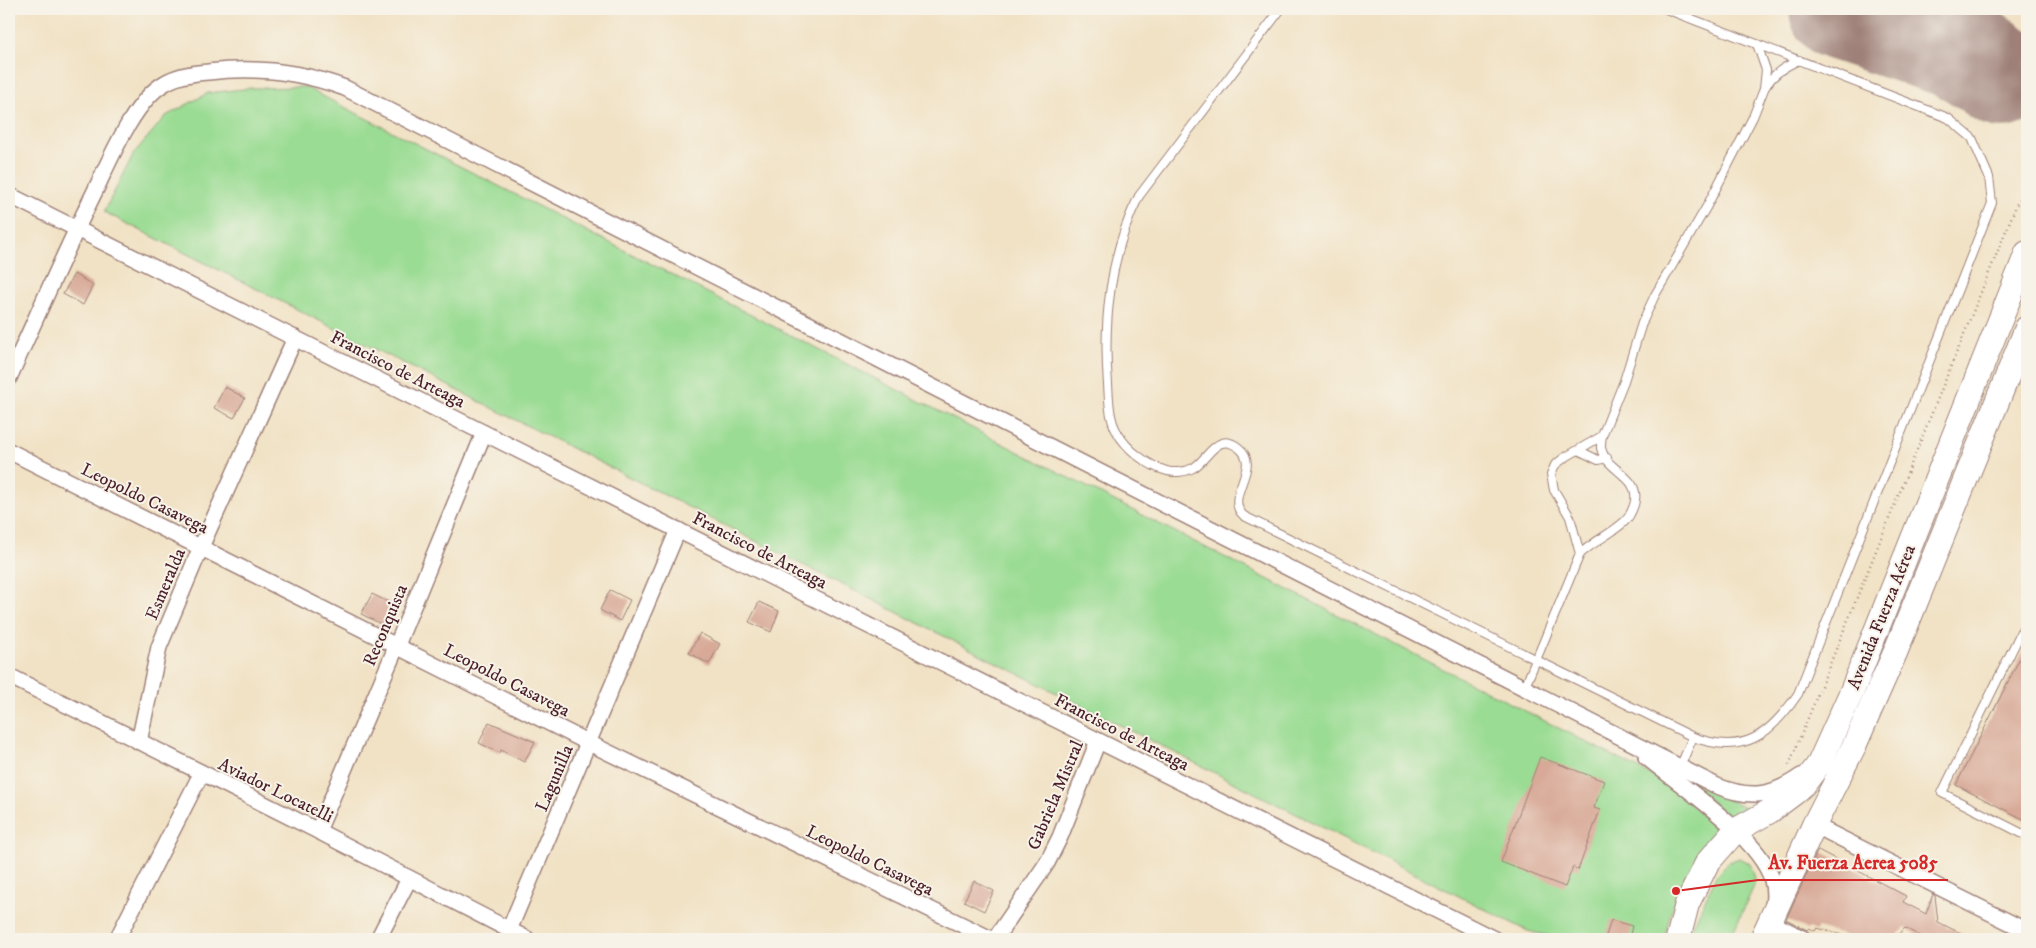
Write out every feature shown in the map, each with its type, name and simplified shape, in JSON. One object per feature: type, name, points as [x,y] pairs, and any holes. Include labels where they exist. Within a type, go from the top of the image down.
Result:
[{"type":"main road","name":"Avenida Fuerza Aérea","points":[[1678,939],[1680,926],[1696,883],[1707,862],[1736,830],[1785,801],[1804,784],[1819,764],[1852,691],[2020,292],[2027,253]]},
{"type":"main road","name":"Avenida Fuerza Aérea","points":[[1766,931],[1814,825],[1854,746],[1895,653],[2027,328]]},
{"type":"street","points":[[9,378],[123,134],[147,98],[164,83],[184,74],[237,68],[282,70],[315,77],[345,88],[1680,768],[1736,793],[1764,794],[1779,788],[1819,764]]},
{"type":"street","name":"Francisco de Arteaga","points":[[9,194],[1098,741],[1478,936],[1494,939]]},
{"type":"street","name":"Esmeralda","points":[[139,742],[159,647],[201,547],[296,338]]},
{"type":"street","name":"Reconquista","points":[[318,831],[484,433]]},
{"type":"street","name":"Leopoldo Casavega","points":[[9,451],[590,743],[990,939]]},
{"type":"street","name":"Lagunilla","points":[[509,930],[590,743],[678,530]]},
{"type":"street","name":"Aviador Locatelli","points":[[9,676],[201,774],[318,831],[527,939]]},
{"type":"street","name":"Gabriela Mistral","points":[[995,939],[1047,863],[1060,837],[1098,741]]},
{"type":"street","points":[[1625,741],[1736,830],[1759,856],[1771,878],[1774,901],[1766,931],[1804,939]]},
{"type":"street","points":[[117,939],[201,774]]},
{"type":"street","points":[[1814,825],[2027,931]]},
{"type":"street","points":[[378,939],[409,879]]},
{"type":"lane","points":[[1281,9],[1139,196],[1126,220],[1110,290],[1106,325],[1108,392],[1112,420],[1116,432],[1126,446],[1147,461],[1166,471],[1179,472],[1194,468],[1214,446],[1220,443],[1234,444],[1240,448],[1246,460],[1245,473],[1236,502],[1238,510],[1244,516],[1693,737],[1723,745],[1737,744],[1755,739],[1768,730],[1786,711],[1798,694],[1992,203],[1989,178],[1972,138],[1948,118],[1666,9]]},
{"type":"lane","points":[[1757,44],[1766,70],[1764,89]]},
{"type":"lane","points":[[1524,689],[1534,659],[1580,554],[1592,542],[1625,521],[1635,501],[1636,491],[1630,480],[1607,458],[1601,449],[1602,436],[1624,381],[1642,323],[1655,295],[1707,206],[1764,89],[1772,76],[1782,68],[1799,60]]},
{"type":"lane","points":[[1580,554],[1570,517],[1554,490],[1551,474],[1555,465],[1602,436]]},
{"type":"lane","points":[[1580,451],[1589,458],[1598,460],[1607,458]]},
{"type":"lane","points":[[2027,620],[1942,793],[2027,836]]},
{"type":"lane","points":[[1680,768],[1693,737]]},
{"type":"path","points":[[1779,788],[2027,178]]},
{"type":"green space","points":[[305,87],[1672,786],[1719,832],[1684,882],[1672,909],[1665,939],[1562,939],[1528,931],[104,212],[134,153],[166,116],[208,93],[252,88]]},
{"type":"green space","points":[[1690,782],[1750,810],[1735,823]]},
{"type":"green space","points":[[1739,858],[1750,864],[1755,878],[1754,886],[1730,939],[1687,939],[1717,874],[1729,862]]},
{"type":"building","points":[[74,274],[93,285],[83,305],[63,294]]},
{"type":"building","points":[[225,387],[245,398],[234,418],[214,408]]},
{"type":"building","points":[[610,590],[630,600],[620,621],[600,610]]},
{"type":"building","points":[[372,594],[392,604],[381,624],[361,614]]},
{"type":"building","points":[[759,602],[779,611],[771,632],[749,622]]},
{"type":"building","points":[[700,633],[720,644],[709,664],[689,653]]},
{"type":"building","points":[[2027,644],[2027,821],[1956,785]]},
{"type":"building","points":[[489,722],[535,742],[524,762],[501,750],[500,753],[479,743]]},
{"type":"building","points":[[1540,757],[1604,781],[1594,808],[1600,810],[1578,870],[1573,867],[1565,887],[1501,862]]},
{"type":"building","points":[[1818,850],[1906,896],[1903,902],[1926,914],[1933,894],[1935,896],[1938,922],[1972,939],[1926,939],[1905,928],[1893,939],[1845,939],[1847,936],[1817,928],[1815,931],[1809,928],[1807,930],[1786,919]]},
{"type":"building","points":[[974,881],[994,891],[984,911],[964,901]]},
{"type":"building","points":[[1611,920],[1632,926],[1629,939],[1605,939]]},
{"type":"runway","points":[[1841,9],[1955,47],[1972,55],[2002,76]]},
{"type":"place","name":"Av. Fuerza Aerea 5085","points":[[1676,891]]}]
